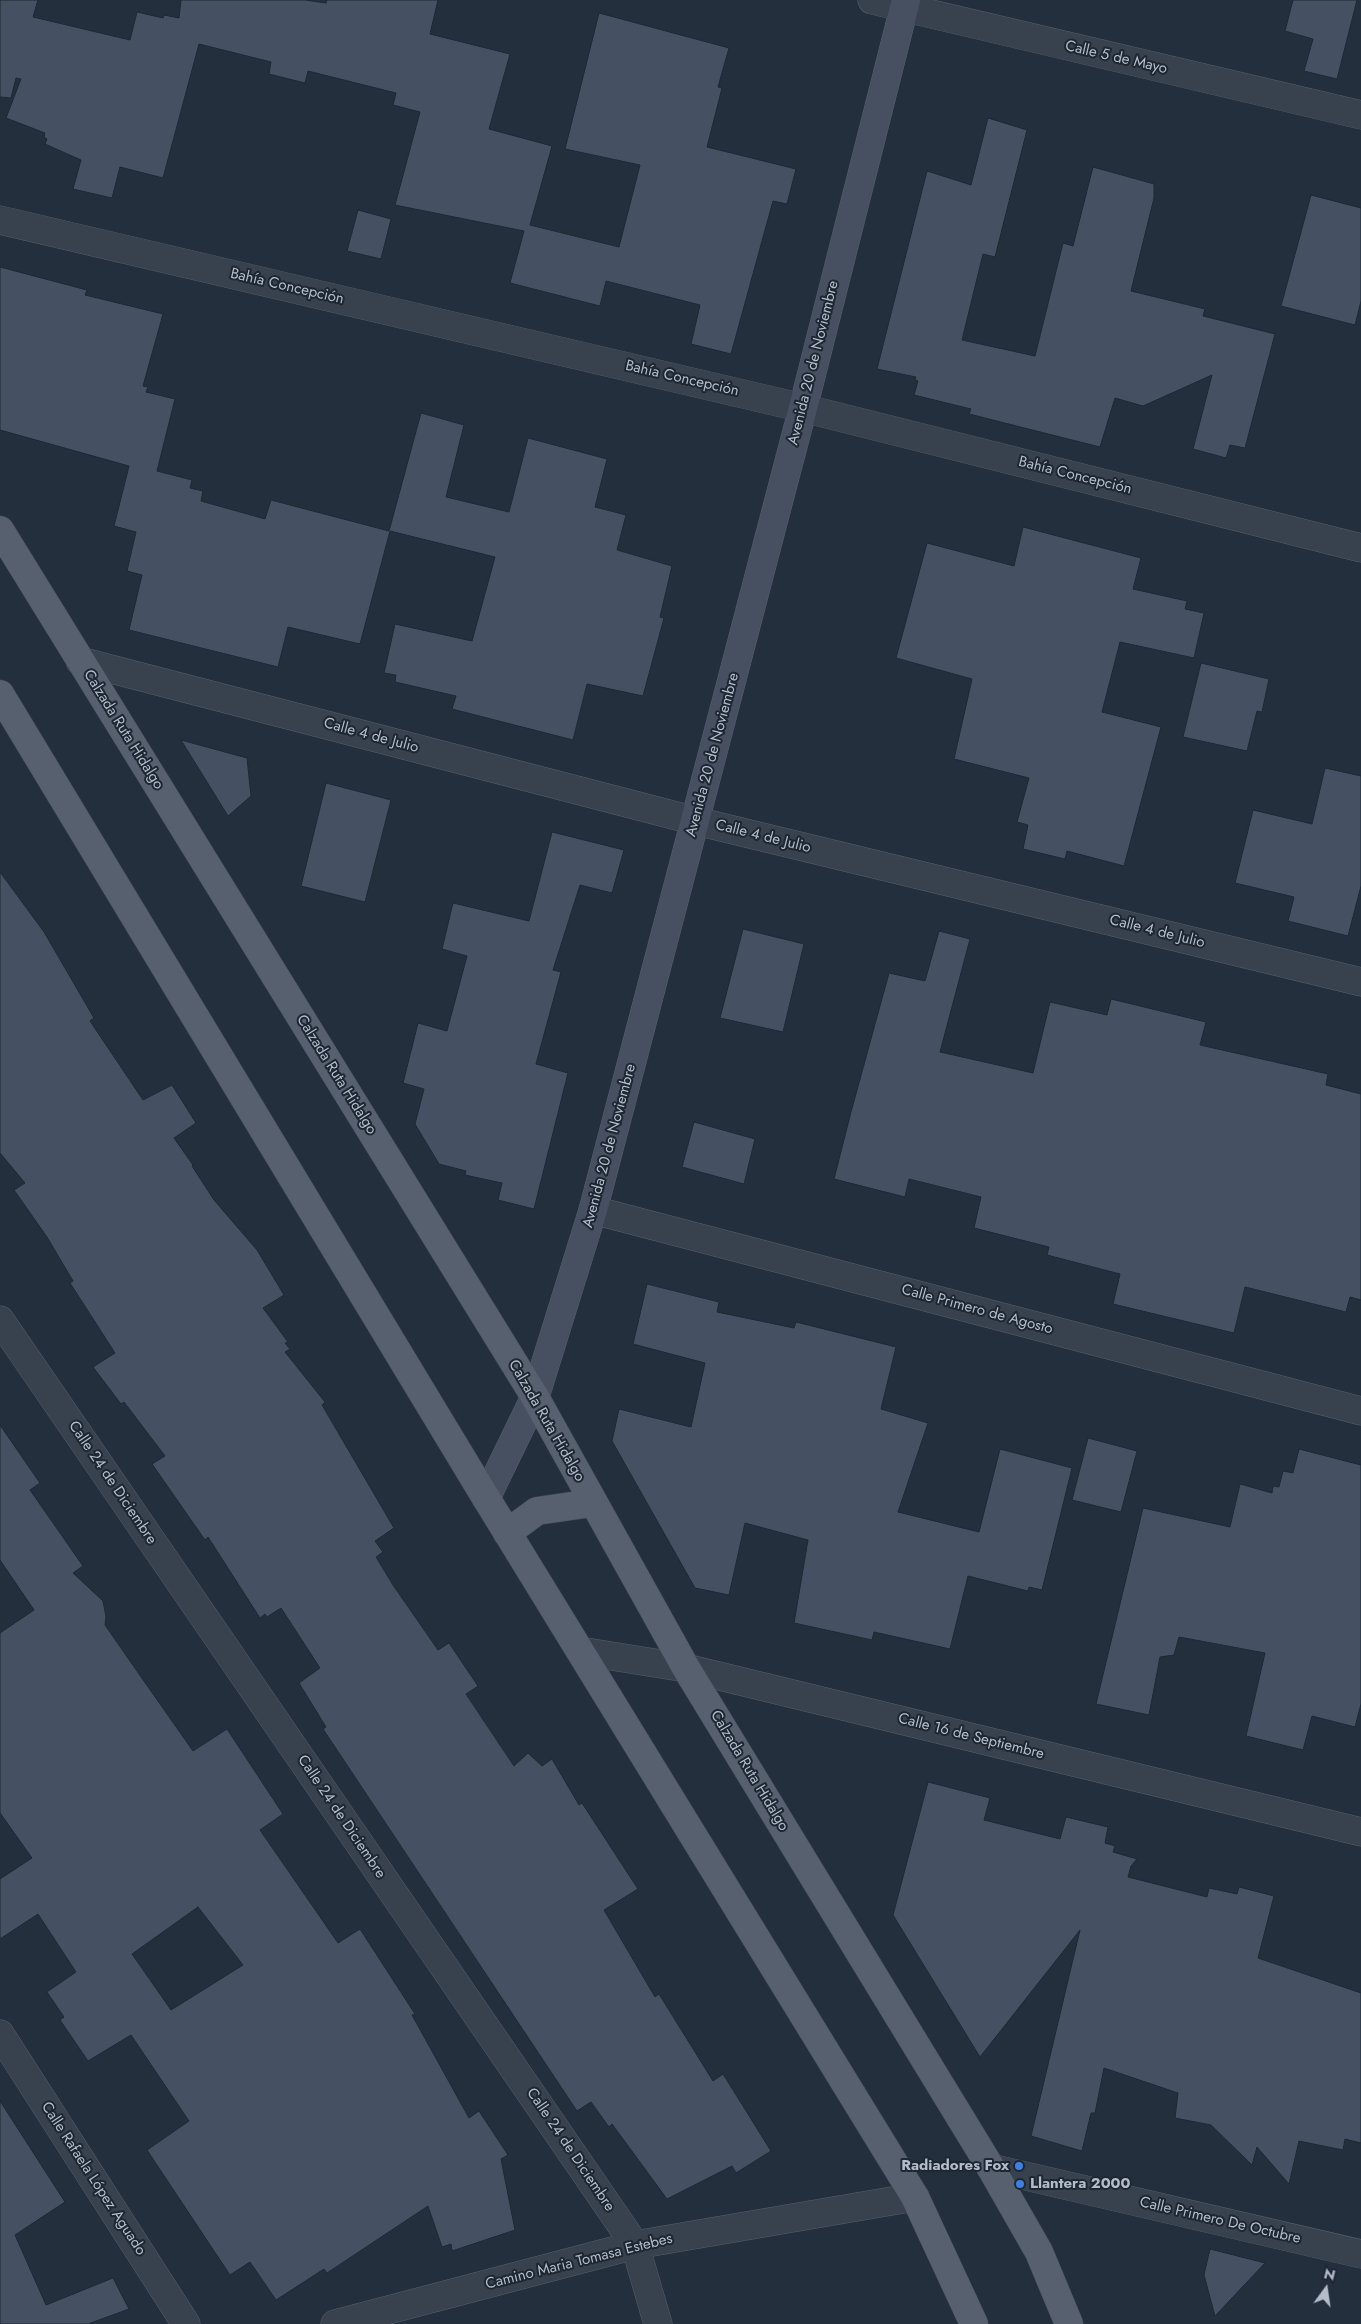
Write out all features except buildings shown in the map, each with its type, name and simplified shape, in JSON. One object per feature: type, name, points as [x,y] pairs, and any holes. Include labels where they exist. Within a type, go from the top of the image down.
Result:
[{"type":"main road","name":"Avenida 20 de Noviembre","points":[[486,1498],[535,1397],[594,1210],[803,408],[905,4]]},
{"type":"main road","name":"Calzada Ruta Hidalgo","points":[[0,530],[535,1397],[592,1503],[686,1668],[990,2168],[1039,2252],[1069,2324]]},
{"type":"main road","points":[[0,694],[507,1533],[915,2197],[974,2324]]},
{"type":"main road","points":[[507,1533],[538,1511],[592,1503]]},
{"type":"street","name":"Calle 5 de Mayo","points":[[872,0],[905,4],[1361,115]]},
{"type":"street","name":"Bahía Concepción","points":[[0,220],[803,408],[1361,548]]},
{"type":"street","name":"Calle 4 de Julio","points":[[80,661],[696,820],[1361,982]]},
{"type":"street","name":"Calle Primero de Agosto","points":[[594,1210],[1361,1411]]},
{"type":"street","name":"Calle 24 de Diciembre","points":[[0,1320],[635,2245],[658,2324]]},
{"type":"street","name":"Calle 16 de Septiembre","points":[[580,1651],[686,1668],[1361,1832]]},
{"type":"street","name":"Calle Rafaela López Aguado","points":[[0,2034],[186,2324]]},
{"type":"street","name":"Calle Primero De Octubre","points":[[990,2168],[1361,2254]]},
{"type":"street","name":"Camino Maria Tomasa Estebes","points":[[335,2324],[635,2245],[915,2197]]},
{"type":"place","name":"Radiadores Fox","points":[[1019,2166]]},
{"type":"place","name":"Llantera 2000","points":[[1020,2184]]}]
